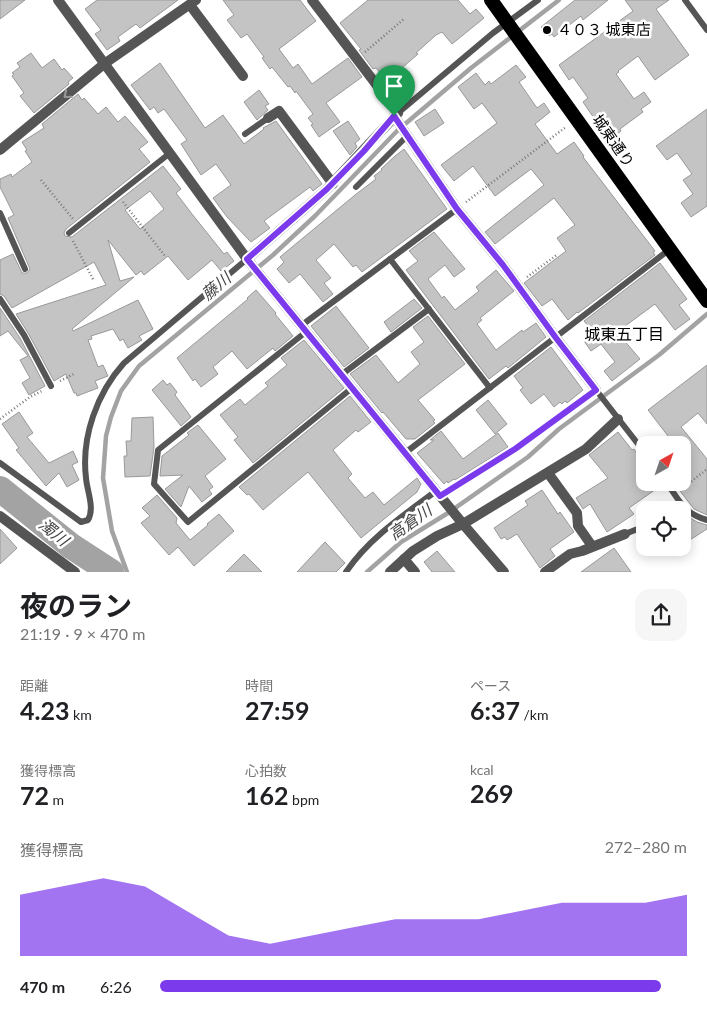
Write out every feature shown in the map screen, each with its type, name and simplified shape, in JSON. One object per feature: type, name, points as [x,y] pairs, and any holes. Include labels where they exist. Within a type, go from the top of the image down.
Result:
[{"type":"highway","name":"城東通り","points":[[491,0],[707,301]]},
{"type":"street","points":[[58,0],[248,260],[504,572]]},
{"type":"street","points":[[312,0],[396,116],[407,136],[457,209],[596,390]]},
{"type":"street","points":[[0,150],[104,64],[193,2],[243,76]]},
{"type":"street","points":[[268,118],[279,111],[333,184]]},
{"type":"street","points":[[248,260],[333,184],[396,116]]},
{"type":"street","points":[[390,572],[413,550],[548,473],[586,449],[618,419]]},
{"type":"street","points":[[548,473],[577,513],[578,526],[592,546]]},
{"type":"street","points":[[0,517],[75,572]]},
{"type":"street","points":[[545,572],[570,554],[624,534]]},
{"type":"street","points":[[404,559],[415,572]]},
{"type":"lane","points":[[396,116],[538,0]]},
{"type":"lane","points":[[685,0],[707,30]]},
{"type":"lane","points":[[245,134],[268,118]]},
{"type":"lane","points":[[356,187],[407,136]]},
{"type":"lane","points":[[69,233],[170,153]]},
{"type":"lane","points":[[352,388],[188,522],[154,484],[158,450],[304,328],[390,259],[457,209]]},
{"type":"lane","points":[[0,213],[25,269]]},
{"type":"lane","points":[[405,452],[670,249]]},
{"type":"lane","points":[[390,259],[490,388]]},
{"type":"lane","points":[[0,463],[81,522],[88,520],[91,512],[86,477],[88,432],[96,408],[115,373],[124,363],[248,260]]},
{"type":"lane","points":[[0,299],[24,335],[51,386]]},
{"type":"lane","points":[[342,375],[429,309]]},
{"type":"lane","points":[[346,572],[368,545],[392,524],[515,449],[596,390],[636,442]]},
{"type":"lane","points":[[672,491],[687,512],[707,520]]},
{"type":"lane","points":[[624,534],[636,529]]},
{"type":"path","points":[[356,59],[404,19]]},
{"type":"path","points":[[457,209],[577,119]]},
{"type":"path","points":[[41,180],[78,226]]},
{"type":"path","points":[[117,194],[165,256]]},
{"type":"path","points":[[69,233],[94,281]]},
{"type":"path","points":[[517,285],[558,254]]},
{"type":"path","points":[[0,419],[30,397],[74,374]]},
{"type":"path","points":[[674,494],[707,469]]},
{"type":"building","points":[[0,0],[25,0],[0,19]]},
{"type":"building","points":[[97,0],[178,0],[140,28],[136,24],[118,37],[120,41],[107,50],[95,34],[101,30],[85,9]]},
{"type":"building","points":[[223,0],[300,0],[316,21],[279,49],[293,68],[298,64],[312,84],[348,58],[362,77],[326,103],[340,122],[319,137],[308,118],[313,114],[296,91],[295,93],[290,86],[288,87],[272,67],[270,69],[262,58],[264,57],[247,34],[241,38],[227,20],[234,15]]},
{"type":"building","points":[[368,0],[458,0],[470,14],[476,9],[484,18],[452,44],[442,32],[436,35],[416,53],[418,54],[387,81],[376,68],[373,69],[359,50],[361,49],[340,23]]},
{"type":"building","points":[[575,0],[608,0],[583,20],[581,16],[554,37],[552,34],[549,36],[541,27]]},
{"type":"building","points":[[625,0],[669,0],[656,9],[689,55],[655,80],[638,56],[618,71],[616,74],[634,99],[644,92],[651,102],[641,109],[643,112],[609,140],[583,102],[588,98],[573,77],[569,80],[559,65],[633,11]]},
{"type":"building","points":[[31,53],[42,68],[54,59],[62,70],[64,68],[73,78],[68,82],[69,84],[34,113],[20,96],[24,93],[12,76],[14,74],[12,73],[20,67],[17,63]]},
{"type":"building","points":[[160,63],[205,128],[223,115],[244,144],[263,128],[276,121],[322,184],[313,191],[310,187],[264,221],[270,228],[251,242],[227,217],[213,198],[231,185],[216,164],[201,175],[181,144],[187,140],[164,109],[158,113],[154,107],[150,110],[131,85]]},
{"type":"building","points":[[516,65],[526,77],[519,82],[537,108],[544,103],[550,112],[535,124],[557,154],[574,142],[583,157],[655,251],[653,252],[655,255],[568,320],[552,299],[542,306],[524,283],[566,251],[557,238],[575,225],[554,198],[495,244],[485,232],[544,185],[531,169],[495,196],[473,166],[454,181],[441,165],[497,123],[482,103],[474,109],[458,87],[476,73],[485,85],[489,81],[491,84]]},
{"type":"building","points":[[259,90],[269,104],[265,106],[268,110],[257,120],[244,102]]},
{"type":"building","points":[[78,94],[98,114],[106,107],[118,122],[125,116],[148,142],[139,149],[150,162],[66,229],[65,236],[72,237],[163,166],[181,189],[176,193],[224,254],[227,252],[234,261],[221,271],[212,260],[188,280],[168,256],[144,275],[141,271],[136,275],[108,240],[120,281],[134,277],[72,329],[73,331],[138,300],[153,329],[139,336],[142,340],[128,348],[123,339],[120,341],[113,329],[91,336],[92,339],[88,340],[98,367],[103,365],[108,376],[95,381],[98,388],[77,396],[66,374],[54,381],[16,314],[106,285],[94,262],[12,308],[4,296],[0,294],[0,260],[13,254],[22,273],[27,273],[30,269],[8,218],[14,215],[0,187],[0,179],[11,174],[12,177],[32,162],[22,142],[44,128],[42,124]],"holes":[[[150,191],[164,209],[140,229],[125,210]]]},
{"type":"building","points":[[435,109],[444,123],[424,136],[415,122]]},
{"type":"building","points":[[707,109],[707,206],[691,217],[681,203],[693,194],[683,180],[692,174],[677,153],[667,160],[656,146]]},
{"type":"building","points":[[348,121],[360,139],[355,143],[357,147],[350,155],[333,131]]},
{"type":"building","points":[[404,149],[447,209],[362,272],[356,265],[353,267],[334,244],[316,260],[331,278],[324,283],[333,294],[323,302],[300,274],[289,283],[277,269],[284,262],[280,257],[376,179],[374,176]]},
{"type":"building","points":[[434,232],[465,269],[454,277],[445,265],[428,279],[442,298],[444,296],[455,310],[479,291],[476,287],[496,270],[514,291],[480,318],[482,320],[477,324],[496,350],[522,330],[523,332],[536,323],[546,337],[508,368],[506,366],[489,379],[406,270],[418,261],[409,251]]},
{"type":"building","points":[[660,263],[687,299],[679,305],[690,319],[675,330],[655,304],[617,332],[640,359],[612,381],[604,371],[615,362],[601,344],[591,351],[584,341],[594,333],[584,321]]},
{"type":"building","points":[[256,290],[293,336],[275,351],[273,348],[247,369],[232,351],[213,367],[218,374],[201,387],[195,379],[193,381],[177,358],[248,299]]},
{"type":"building","points":[[414,299],[422,308],[391,332],[384,322]]},
{"type":"building","points":[[336,306],[369,348],[344,367],[311,326]]},
{"type":"building","points":[[0,308],[20,338],[45,386],[29,395],[22,383],[30,378],[20,360],[28,356],[8,331],[0,336]]},
{"type":"building","points":[[428,316],[465,364],[418,400],[435,420],[433,421],[435,423],[415,439],[406,439],[350,374],[376,355],[398,383],[420,364],[411,352],[424,342],[413,327]]},
{"type":"building","points":[[304,340],[344,388],[253,463],[234,440],[238,437],[220,415],[240,399],[245,405],[268,386],[265,383],[287,365],[281,358]]},
{"type":"building","points":[[551,347],[583,390],[567,403],[565,401],[562,404],[560,402],[554,407],[544,394],[531,404],[520,390],[523,388],[514,376]]},
{"type":"building","points":[[707,365],[707,424],[698,413],[681,427],[688,436],[668,436],[648,410]]},
{"type":"building","points":[[163,380],[167,385],[170,383],[177,392],[175,395],[191,417],[181,426],[152,390]]},
{"type":"building","points":[[350,396],[371,422],[358,432],[356,430],[333,450],[352,474],[348,478],[365,498],[373,492],[384,505],[417,478],[421,484],[417,492],[361,538],[308,472],[263,510],[249,494],[247,495],[239,487]]},
{"type":"building","points":[[488,400],[507,424],[495,434],[476,410]]},
{"type":"building","points":[[19,412],[33,433],[27,437],[49,463],[73,451],[78,462],[72,465],[79,480],[67,487],[59,473],[46,486],[16,450],[19,448],[2,424]]},
{"type":"building","points":[[153,417],[154,447],[150,476],[125,477],[124,456],[127,456],[126,441],[131,441],[132,418]]},
{"type":"building","points":[[198,425],[226,459],[205,476],[213,487],[209,490],[212,494],[202,502],[189,486],[181,507],[165,489],[183,475],[160,476],[162,456],[189,435],[187,433]]},
{"type":"building","points":[[441,431],[463,459],[498,433],[508,447],[455,480],[448,483],[447,481],[444,484],[417,453],[434,440],[430,440]]},
{"type":"building","points":[[618,432],[632,450],[634,449],[636,452],[636,491],[653,491],[639,501],[636,501],[629,508],[634,514],[607,532],[590,504],[583,509],[576,498],[608,478],[589,455]]},
{"type":"building","points":[[691,439],[707,459],[707,515],[694,509],[691,501],[688,501],[680,491],[691,491]]},
{"type":"building","points":[[542,490],[558,514],[560,512],[574,532],[550,549],[555,556],[540,568],[517,534],[507,540],[505,537],[501,539],[494,528],[528,505],[525,501]]},
{"type":"building","points":[[157,495],[177,518],[176,523],[190,540],[219,514],[234,531],[194,566],[178,547],[169,555],[141,523],[150,516],[142,508]]},
{"type":"building","points":[[691,518],[707,525],[707,529],[691,539]]},
{"type":"building","points":[[0,529],[17,548],[0,564]]},
{"type":"building","points":[[325,542],[345,563],[336,572],[297,572]]},
{"type":"building","points":[[614,548],[631,572],[581,572]]},
{"type":"building","points":[[437,551],[455,572],[432,572],[424,562]]},
{"type":"building","points":[[244,554],[262,572],[226,572]]},
{"type":"waterway","name":"藤川","points":[[127,572],[112,531],[103,478],[106,436],[111,417],[121,391],[139,366],[273,255],[315,216],[398,130],[471,68],[559,0]]},
{"type":"waterway","name":"高倉川","points":[[367,572],[401,542],[448,513],[528,457],[559,429],[659,355],[707,314]]},
{"type":"waterway","name":"濁川","points":[[0,489],[71,546],[111,572]]},
{"type":"place","name":"４０３ 城東店","points":[[547,30]]},
{"type":"district","name":"城東五丁目","points":[[624,334]]},
{"type":"route","points":[[394,116],[457,209],[503,265],[596,390],[515,449],[440,496],[247,259],[327,189],[364,151],[394,116]]}]
